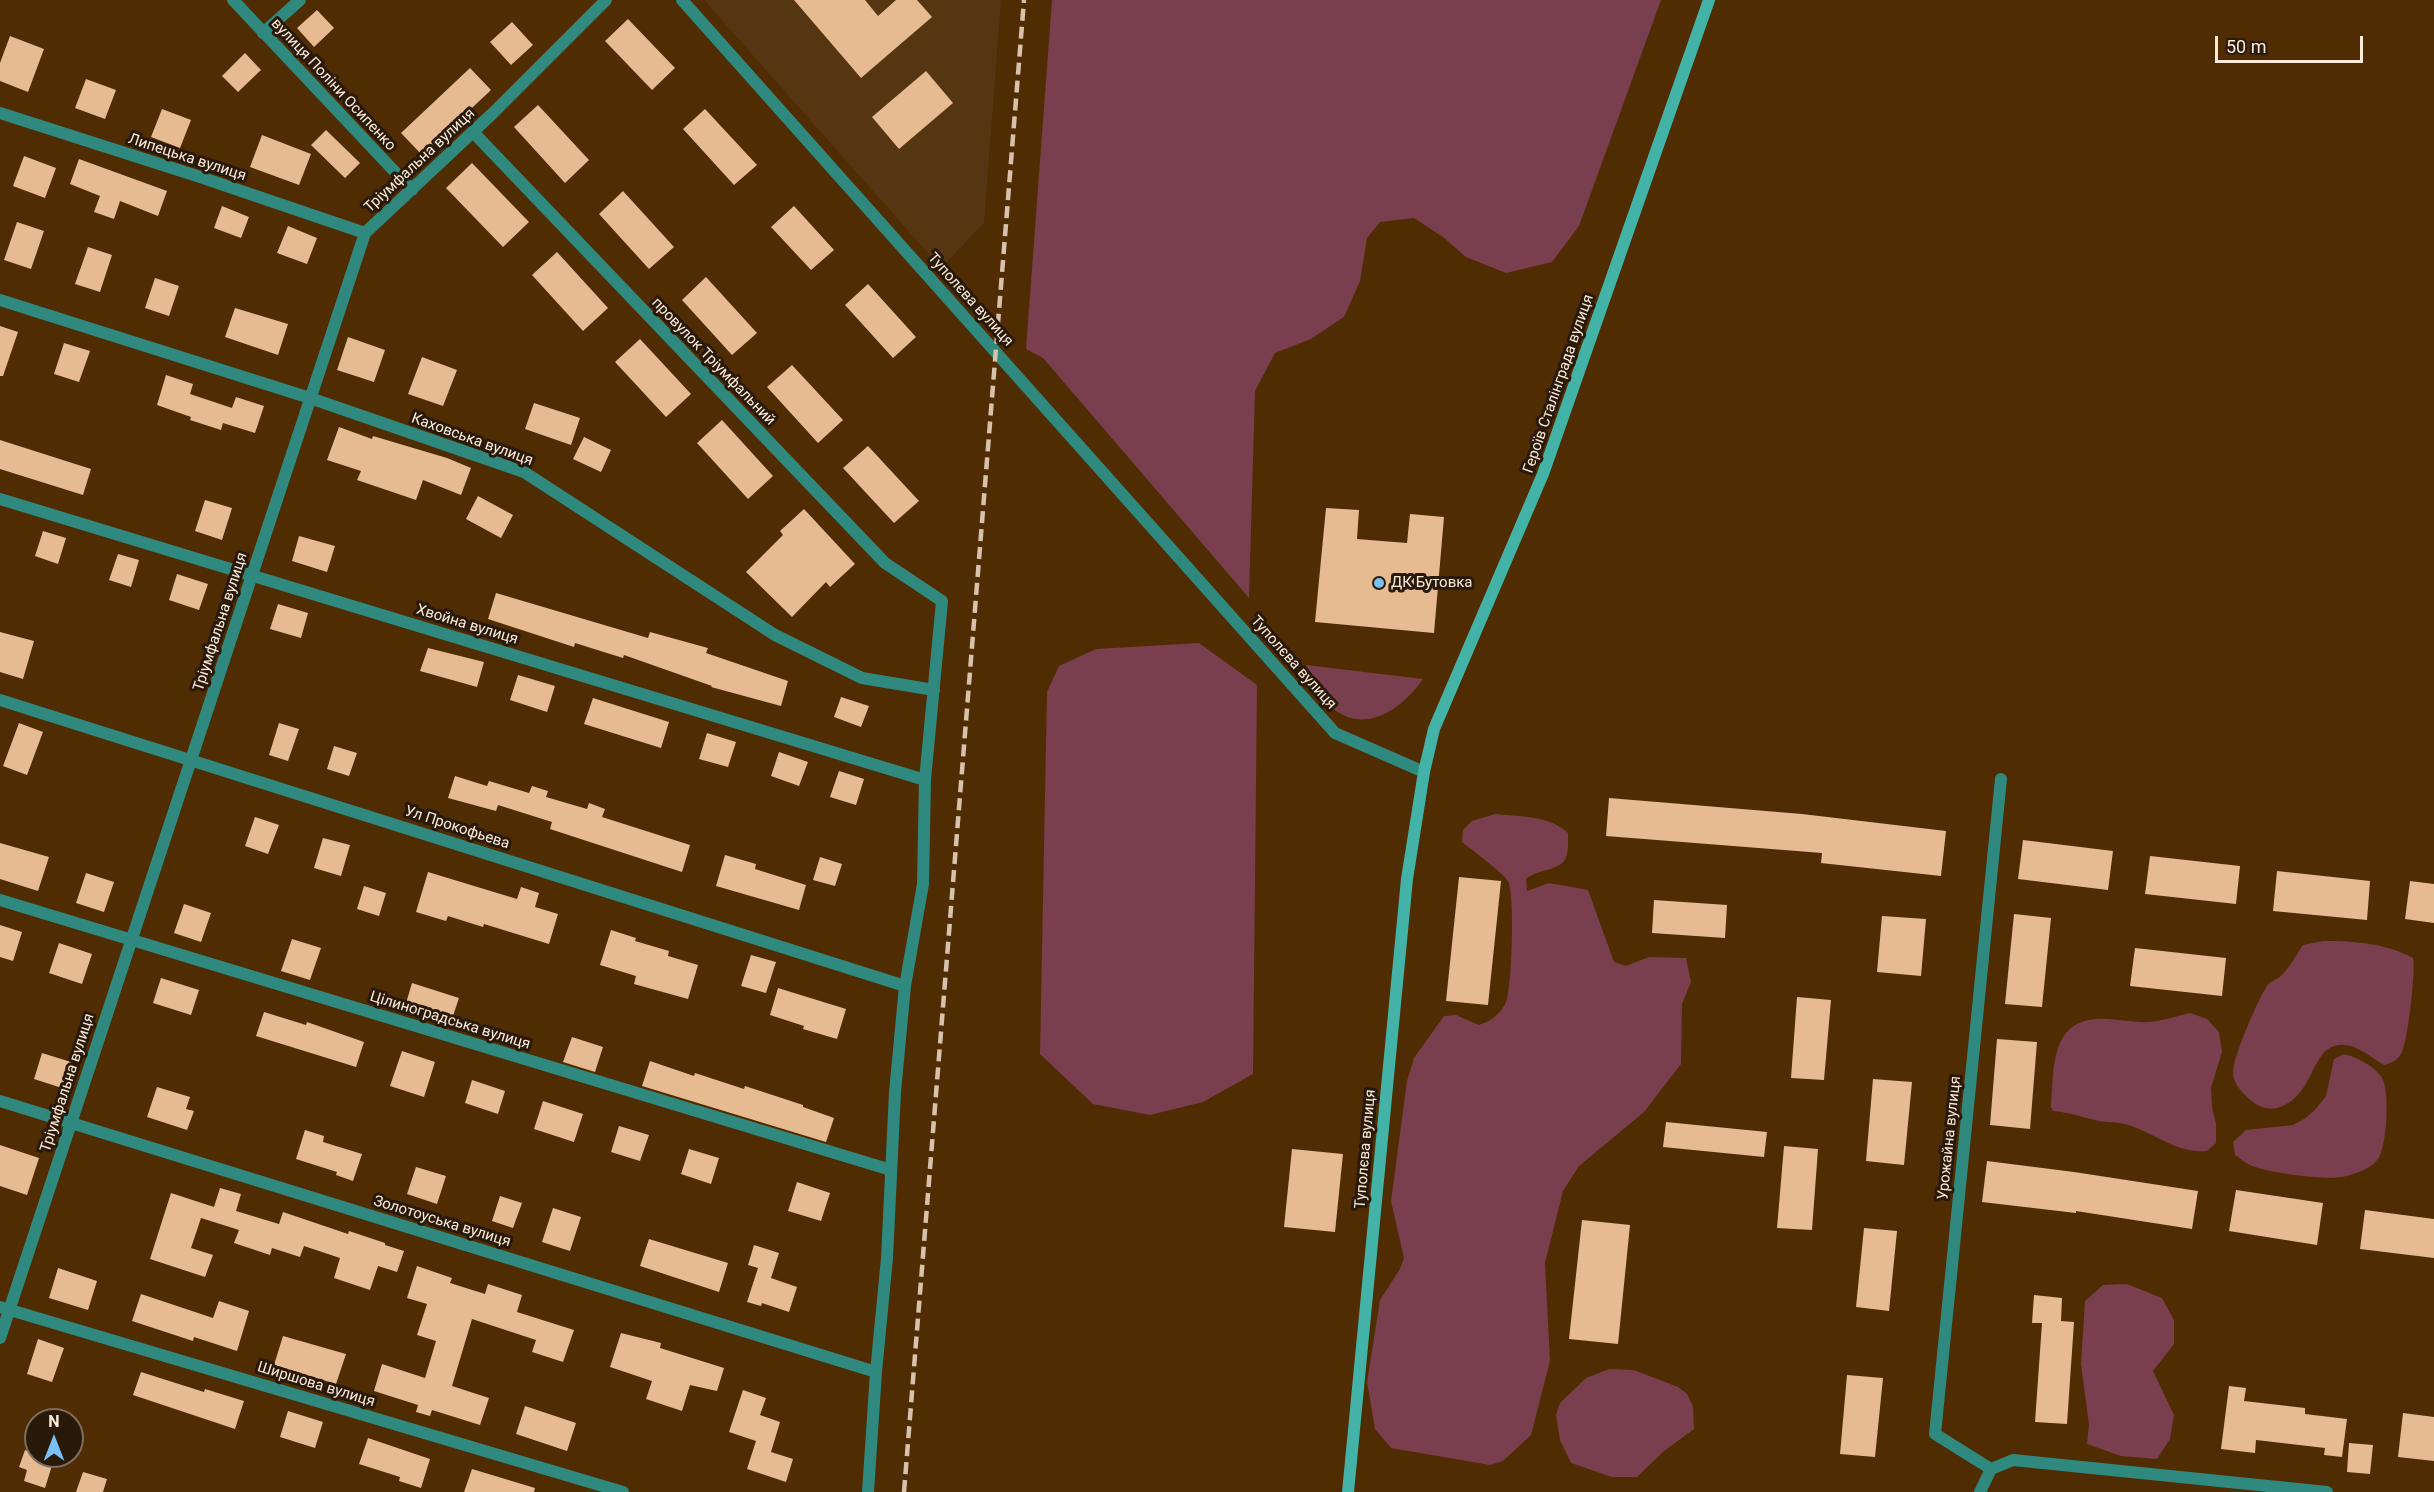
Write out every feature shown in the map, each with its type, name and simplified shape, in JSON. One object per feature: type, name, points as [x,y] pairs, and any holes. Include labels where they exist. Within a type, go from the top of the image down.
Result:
[{"type":"main road","name":"Героїв Сталінграда вулиця","points":[[1424,772],[1434,729],[1544,474],[1709,0]]},
{"type":"main road","name":"Туполєва вулиця","points":[[1348,1492],[1407,879],[1424,772]]},
{"type":"street","name":"вулиця Поліни Осипенко","points":[[232,0],[412,190]]},
{"type":"street","points":[[263,33],[300,0]]},
{"type":"street","name":"Тріумфальна вулиця","points":[[0,1338],[5,1308],[71,1123],[365,233],[473,132],[606,0]]},
{"type":"street","name":"Туполєва вулиця","points":[[682,0],[1335,733],[1424,772]]},
{"type":"street","name":"Липецька вулиця","points":[[0,113],[198,176],[365,233]]},
{"type":"street","name":"провулок Тріумфальний","points":[[473,132],[885,563],[942,601],[934,690]]},
{"type":"street","name":"Каховська вулиця","points":[[0,300],[310,398],[524,472],[775,635],[862,678],[934,690]]},
{"type":"street","name":"Хвойна вулиця","points":[[0,499],[925,780]]},
{"type":"street","points":[[868,1492],[887,1258],[904,986],[923,884],[925,780],[934,690]]},
{"type":"street","name":"Ул Прокофьева","points":[[0,700],[904,986]]},
{"type":"street","name":"Урожайна вулиця","points":[[1991,1469],[1935,1434],[2001,779]]},
{"type":"street","name":"Цілиноградська вулиця","points":[[0,900],[891,1170]]},
{"type":"street","name":"Золотоуська вулиця","points":[[0,1101],[876,1372]]},
{"type":"street","name":"Ширшова вулиця","points":[[5,1308],[623,1492]]},
{"type":"street","points":[[1980,1492],[1991,1469],[2013,1460],[2222,1487],[2327,1492]]},
{"type":"shaded area","points":[[704,0],[1001,0],[984,223],[941,268]]},
{"type":"shaded area","points":[[1052,0],[1661,0],[1579,226],[1552,262],[1506,273],[1466,257],[1443,237],[1414,218],[1380,222],[1367,238],[1360,281],[1344,317],[1311,339],[1275,353],[1255,391],[1249,598],[1043,358],[1026,349]]},
{"type":"shaded area","points":[[1199,643],[1257,685],[1253,1074],[1203,1102],[1150,1115],[1093,1104],[1040,1054],[1047,692],[1059,666],[1096,649]]},
{"type":"shaded area","points":[[1306,665],[1423,679],[1403,702],[1391,710],[1366,719],[1352,718],[1339,713],[1326,702]]},
{"type":"shaded area","points":[[1495,814],[1543,820],[1568,833],[1568,851],[1564,862],[1531,875],[1526,879],[1527,891],[1549,883],[1588,890],[1614,962],[1626,966],[1649,957],[1686,958],[1691,982],[1682,1004],[1681,1064],[1644,1112],[1579,1166],[1563,1191],[1545,1263],[1550,1361],[1531,1435],[1503,1461],[1490,1465],[1391,1448],[1375,1429],[1367,1382],[1380,1300],[1400,1269],[1404,1258],[1391,1201],[1407,1081],[1414,1058],[1444,1016],[1456,1015],[1479,1025],[1498,1013],[1504,1006],[1508,994],[1512,921],[1508,881],[1462,842],[1463,830],[1472,821]]},
{"type":"shaded area","points":[[2323,941],[2369,944],[2391,949],[2413,958],[2411,1005],[2402,1052],[2394,1061],[2384,1065],[2354,1047],[2334,1046],[2320,1058],[2305,1086],[2289,1103],[2273,1109],[2261,1107],[2245,1095],[2234,1079],[2234,1063],[2242,1041],[2268,984],[2285,972],[2303,945]]},
{"type":"shaded area","points":[[2190,1013],[2207,1019],[2219,1032],[2222,1052],[2211,1088],[2216,1143],[2207,1151],[2176,1146],[2124,1124],[2053,1111],[2051,1107],[2054,1064],[2063,1038],[2070,1029],[2082,1022],[2097,1019],[2149,1022]]},
{"type":"shaded area","points":[[2344,1054],[2370,1066],[2379,1074],[2384,1084],[2387,1106],[2384,1143],[2375,1163],[2351,1175],[2322,1178],[2258,1168],[2235,1155],[2233,1142],[2246,1130],[2293,1125],[2314,1111],[2326,1096],[2334,1059]]},
{"type":"shaded area","points":[[2127,1284],[2162,1298],[2174,1320],[2174,1344],[2153,1371],[2174,1415],[2170,1439],[2157,1459],[2121,1456],[2087,1444],[2089,1425],[2081,1364],[2085,1301],[2103,1285]]},
{"type":"shaded area","points":[[1609,1369],[1634,1370],[1678,1387],[1687,1394],[1693,1406],[1694,1429],[1664,1451],[1637,1477],[1612,1477],[1571,1463],[1560,1440],[1556,1415],[1560,1403],[1586,1378]]},
{"type":"building","points":[[794,0],[865,0],[878,16],[896,0],[917,0],[932,17],[861,78]]},
{"type":"building","points":[[317,10],[334,28],[314,47],[297,28]]},
{"type":"building","points":[[628,19],[675,68],[652,90],[605,41]]},
{"type":"building","points":[[512,22],[533,45],[511,65],[490,42]]},
{"type":"building","points":[[10,36],[44,49],[28,92],[0,81],[0,63]]},
{"type":"building","points":[[245,53],[261,70],[238,92],[222,76]]},
{"type":"building","points":[[470,68],[491,90],[422,155],[401,133]]},
{"type":"building","points":[[926,71],[953,103],[899,149],[872,117]]},
{"type":"building","points":[[86,79],[116,90],[105,119],[75,108]]},
{"type":"building","points":[[538,105],[589,160],[565,183],[514,127]]},
{"type":"building","points":[[162,109],[191,120],[180,148],[151,137]]},
{"type":"building","points":[[705,109],[757,165],[734,185],[683,129]]},
{"type":"building","points":[[326,130],[360,163],[345,178],[311,145]]},
{"type":"building","points":[[262,135],[311,154],[299,185],[250,167]]},
{"type":"building","points":[[24,156],[56,168],[45,198],[13,186]]},
{"type":"building","points":[[79,159],[167,191],[158,216],[120,201],[114,219],[94,212],[100,196],[70,184]]},
{"type":"building","points":[[472,163],[529,222],[503,247],[446,188]]},
{"type":"building","points":[[623,191],[674,247],[649,269],[599,214]]},
{"type":"building","points":[[222,206],[249,217],[241,238],[214,228]]},
{"type":"building","points":[[794,206],[834,250],[811,270],[771,227]]},
{"type":"building","points":[[17,222],[44,231],[31,269],[4,260]]},
{"type":"building","points":[[288,226],[317,238],[307,264],[277,253]]},
{"type":"building","points":[[88,247],[112,255],[100,292],[75,284]]},
{"type":"building","points":[[557,252],[608,308],[583,331],[532,275]]},
{"type":"building","points":[[706,277],[757,333],[732,355],[682,300]]},
{"type":"building","points":[[155,278],[179,286],[169,316],[145,308]]},
{"type":"building","points":[[868,284],[916,337],[893,358],[845,305]]},
{"type":"building","points":[[235,308],[288,324],[278,355],[225,337]]},
{"type":"building","points":[[0,326],[18,332],[3,376],[0,376]]},
{"type":"building","points":[[348,337],[385,350],[374,382],[337,370]]},
{"type":"building","points":[[640,339],[691,394],[666,417],[615,362]]},
{"type":"building","points":[[64,343],[90,351],[79,382],[54,374]]},
{"type":"building","points":[[422,357],[457,370],[443,406],[408,394]]},
{"type":"building","points":[[792,365],[843,420],[818,443],[767,387]]},
{"type":"building","points":[[166,375],[193,384],[190,394],[232,408],[236,397],[264,406],[255,433],[223,423],[221,430],[190,420],[191,417],[157,405]]},
{"type":"building","points":[[534,403],[580,418],[571,445],[525,429]]},
{"type":"building","points":[[722,420],[773,476],[748,499],[697,443]]},
{"type":"building","points":[[339,427],[372,439],[373,436],[447,458],[471,468],[461,495],[423,480],[416,500],[357,480],[361,471],[327,460]]},
{"type":"building","points":[[584,437],[611,450],[601,472],[573,459]]},
{"type":"building","points":[[0,440],[91,469],[83,495],[0,469]]},
{"type":"building","points":[[868,446],[919,501],[894,523],[843,468]]},
{"type":"building","points":[[478,496],[513,515],[501,538],[466,519]]},
{"type":"building","points":[[205,500],[232,508],[222,540],[195,531]]},
{"type":"building","name":"ДК Бутовка","points":[[1326,508],[1359,510],[1357,539],[1407,543],[1410,514],[1444,517],[1434,633],[1315,622]]},
{"type":"building","points":[[804,509],[855,564],[830,587],[826,582],[792,617],[746,572],[783,535],[780,531]]},
{"type":"building","points":[[43,531],[66,538],[58,564],[35,556]]},
{"type":"building","points":[[299,536],[335,546],[327,572],[292,561]]},
{"type":"building","points":[[118,554],[139,560],[131,587],[109,580]]},
{"type":"building","points":[[177,574],[208,584],[199,610],[169,600]]},
{"type":"building","points":[[496,593],[648,638],[650,632],[708,648],[706,653],[788,681],[781,706],[711,687],[624,655],[623,658],[575,643],[574,647],[488,619]]},
{"type":"building","points":[[278,604],[308,613],[301,638],[270,629]]},
{"type":"building","points":[[0,632],[34,641],[23,679],[0,672]]},
{"type":"building","points":[[428,648],[484,662],[477,687],[420,671]]},
{"type":"building","points":[[518,675],[555,686],[547,712],[510,700]]},
{"type":"building","points":[[841,697],[869,706],[861,727],[834,717]]},
{"type":"building","points":[[593,698],[669,722],[661,748],[584,724]]},
{"type":"building","points":[[19,723],[43,732],[27,775],[3,766]]},
{"type":"building","points":[[279,723],[299,729],[288,761],[269,755]]},
{"type":"building","points":[[707,733],[736,742],[728,767],[699,759]]},
{"type":"building","points":[[334,746],[357,753],[349,776],[327,769]]},
{"type":"building","points":[[779,752],[808,762],[799,786],[771,776]]},
{"type":"building","points":[[839,771],[864,779],[856,805],[830,797]]},
{"type":"building","points":[[455,776],[487,786],[489,781],[529,793],[532,786],[548,791],[546,797],[587,809],[589,803],[605,809],[602,817],[690,845],[682,872],[550,829],[552,822],[498,805],[496,811],[448,798]]},
{"type":"building","points":[[1609,798],[1802,814],[1946,831],[1941,876],[1821,863],[1822,853],[1606,836]]},
{"type":"building","points":[[255,817],[279,825],[268,854],[245,846]]},
{"type":"building","points":[[323,838],[350,845],[341,876],[314,868]]},
{"type":"building","points":[[2023,840],[2113,851],[2108,890],[2018,879]]},
{"type":"building","points":[[0,843],[49,857],[38,891],[0,879]]},
{"type":"building","points":[[725,855],[756,864],[755,869],[806,885],[799,910],[716,886]]},
{"type":"building","points":[[2150,856],[2240,866],[2236,904],[2145,894]]},
{"type":"building","points":[[820,857],[842,864],[835,886],[813,880]]},
{"type":"building","points":[[2277,871],[2370,881],[2367,920],[2273,911]]},
{"type":"building","points":[[428,872],[517,899],[521,887],[539,893],[535,907],[558,914],[549,944],[484,924],[483,927],[448,916],[446,921],[416,912]]},
{"type":"building","points":[[86,873],[114,882],[104,912],[76,903]]},
{"type":"building","points":[[1459,877],[1501,881],[1488,1005],[1446,1001]]},
{"type":"building","points":[[2410,881],[2434,884],[2434,923],[2405,919]]},
{"type":"building","points":[[364,886],[386,893],[379,916],[357,909]]},
{"type":"building","points":[[1654,900],[1727,905],[1725,938],[1652,933]]},
{"type":"building","points":[[184,904],[211,913],[201,942],[174,933]]},
{"type":"building","points":[[2014,914],[2051,918],[2042,1007],[2005,1004]]},
{"type":"building","points":[[1882,916],[1926,919],[1921,976],[1877,972]]},
{"type":"building","points":[[0,925],[22,932],[13,961],[0,957]]},
{"type":"building","points":[[611,930],[636,938],[635,941],[669,951],[668,956],[698,965],[688,999],[634,984],[636,976],[600,965]]},
{"type":"building","points":[[292,939],[321,948],[310,980],[281,971]]},
{"type":"building","points":[[59,943],[92,954],[82,984],[49,973]]},
{"type":"building","points":[[2135,948],[2226,958],[2222,996],[2130,986]]},
{"type":"building","points":[[751,955],[776,962],[766,993],[741,986]]},
{"type":"building","points":[[161,978],[199,990],[191,1015],[153,1003]]},
{"type":"building","points":[[412,983],[459,998],[450,1025],[404,1010]]},
{"type":"building","points":[[778,988],[846,1009],[837,1039],[803,1029],[804,1026],[770,1015]]},
{"type":"building","points":[[1797,997],[1831,1000],[1824,1080],[1791,1078]]},
{"type":"building","points":[[264,1012],[306,1025],[307,1022],[364,1042],[356,1067],[256,1036]]},
{"type":"building","points":[[572,1037],[603,1047],[595,1072],[563,1062]]},
{"type":"building","points":[[1997,1039],[2037,1042],[2030,1129],[1990,1125]]},
{"type":"building","points":[[402,1051],[435,1062],[424,1097],[390,1086]]},
{"type":"building","points":[[42,1053],[71,1062],[62,1088],[34,1079]]},
{"type":"building","points":[[650,1061],[694,1076],[695,1073],[744,1089],[745,1086],[834,1118],[826,1142],[642,1086]]},
{"type":"building","points":[[1873,1079],[1912,1082],[1904,1165],[1866,1161]]},
{"type":"building","points":[[472,1080],[505,1091],[498,1114],[465,1103]]},
{"type":"building","points":[[157,1087],[190,1097],[186,1109],[194,1111],[187,1130],[147,1117]]},
{"type":"building","points":[[543,1101],[583,1114],[574,1142],[534,1129]]},
{"type":"building","points":[[1666,1122],[1767,1132],[1764,1157],[1663,1147]]},
{"type":"building","points":[[619,1126],[649,1135],[640,1161],[611,1152]]},
{"type":"building","points":[[305,1130],[324,1136],[323,1142],[362,1154],[353,1181],[336,1175],[337,1172],[296,1159]]},
{"type":"building","points":[[0,1145],[39,1158],[27,1195],[0,1186]]},
{"type":"building","points":[[1784,1146],[1818,1149],[1812,1230],[1777,1228]]},
{"type":"building","points":[[689,1149],[719,1158],[711,1184],[681,1174]]},
{"type":"building","points":[[1292,1149],[1343,1154],[1335,1232],[1284,1227]]},
{"type":"building","points":[[1987,1161],[2198,1191],[2192,1229],[2076,1211],[2076,1213],[1982,1202]]},
{"type":"building","points":[[416,1167],[446,1176],[437,1204],[407,1194]]},
{"type":"building","points":[[797,1182],[830,1193],[821,1221],[788,1211]]},
{"type":"building","points":[[220,1188],[241,1194],[236,1211],[279,1224],[283,1212],[348,1234],[349,1231],[404,1251],[397,1272],[378,1266],[370,1290],[334,1278],[340,1258],[304,1246],[300,1257],[272,1248],[270,1255],[234,1243],[239,1230],[201,1218],[191,1248],[213,1255],[205,1277],[150,1259],[171,1193],[214,1207]]},
{"type":"building","points":[[2236,1190],[2323,1203],[2317,1245],[2229,1231]]},
{"type":"building","points":[[500,1196],[522,1203],[513,1228],[492,1221]]},
{"type":"building","points":[[553,1208],[581,1217],[570,1251],[542,1242]]},
{"type":"building","points":[[2365,1210],[2434,1219],[2434,1258],[2360,1249]]},
{"type":"building","points":[[1582,1220],[1630,1225],[1618,1344],[1569,1339]]},
{"type":"building","points":[[1864,1228],[1897,1231],[1889,1311],[1856,1307]]},
{"type":"building","points":[[649,1239],[728,1263],[719,1292],[640,1266]]},
{"type":"building","points":[[754,1245],[779,1253],[771,1278],[797,1287],[789,1312],[762,1303],[761,1306],[747,1302],[758,1268],[748,1265]]},
{"type":"building","points":[[417,1266],[452,1278],[450,1283],[485,1294],[488,1284],[522,1295],[517,1312],[574,1330],[563,1362],[532,1352],[536,1340],[472,1319],[452,1386],[489,1398],[480,1425],[432,1410],[430,1416],[416,1412],[418,1405],[374,1391],[382,1364],[425,1378],[436,1341],[417,1335],[427,1304],[407,1298]]},
{"type":"building","points":[[58,1268],[97,1281],[88,1310],[49,1298]]},
{"type":"building","points":[[141,1294],[213,1318],[219,1301],[249,1311],[237,1351],[194,1337],[193,1341],[132,1321]]},
{"type":"building","points":[[2034,1295],[2062,1298],[2061,1321],[2074,1322],[2067,1424],[2035,1422],[2042,1323],[2032,1323]]},
{"type":"building","points":[[621,1333],[661,1343],[660,1348],[724,1368],[717,1391],[690,1385],[682,1411],[646,1399],[652,1381],[610,1367]]},
{"type":"building","points":[[283,1336],[346,1354],[336,1384],[274,1365]]},
{"type":"building","points":[[38,1339],[64,1348],[52,1382],[27,1374]]},
{"type":"building","points":[[141,1372],[204,1392],[205,1389],[244,1401],[235,1429],[133,1395]]},
{"type":"building","points":[[1847,1375],[1883,1378],[1875,1457],[1840,1454]]},
{"type":"building","points":[[2229,1386],[2246,1388],[2244,1401],[2305,1408],[2305,1414],[2347,1419],[2342,1457],[2324,1455],[2325,1448],[2256,1440],[2255,1453],[2221,1449]]},
{"type":"building","points":[[743,1390],[766,1398],[760,1415],[780,1422],[771,1452],[793,1459],[786,1482],[747,1469],[756,1441],[729,1432]]},
{"type":"building","points":[[525,1406],[576,1423],[567,1451],[516,1434]]},
{"type":"building","points":[[288,1411],[323,1422],[315,1448],[280,1437]]},
{"type":"building","points":[[2403,1413],[2434,1417],[2434,1461],[2398,1457]]},
{"type":"building","points":[[368,1438],[430,1459],[421,1488],[399,1481],[400,1477],[359,1464]]},
{"type":"building","points":[[2349,1443],[2373,1445],[2370,1474],[2347,1472]]},
{"type":"building","points":[[24,1453],[24,1468],[51,1468],[45,1488],[24,1481],[27,1470],[19,1467]]},
{"type":"building","points":[[472,1469],[535,1488],[534,1492],[464,1492]]},
{"type":"building","points":[[83,1472],[107,1479],[103,1492],[76,1492]]},
{"type":"railway","points":[[904,1492],[1024,0]]},
{"type":"place","name":"ДК Бутовка","points":[[1379,583]]}]
